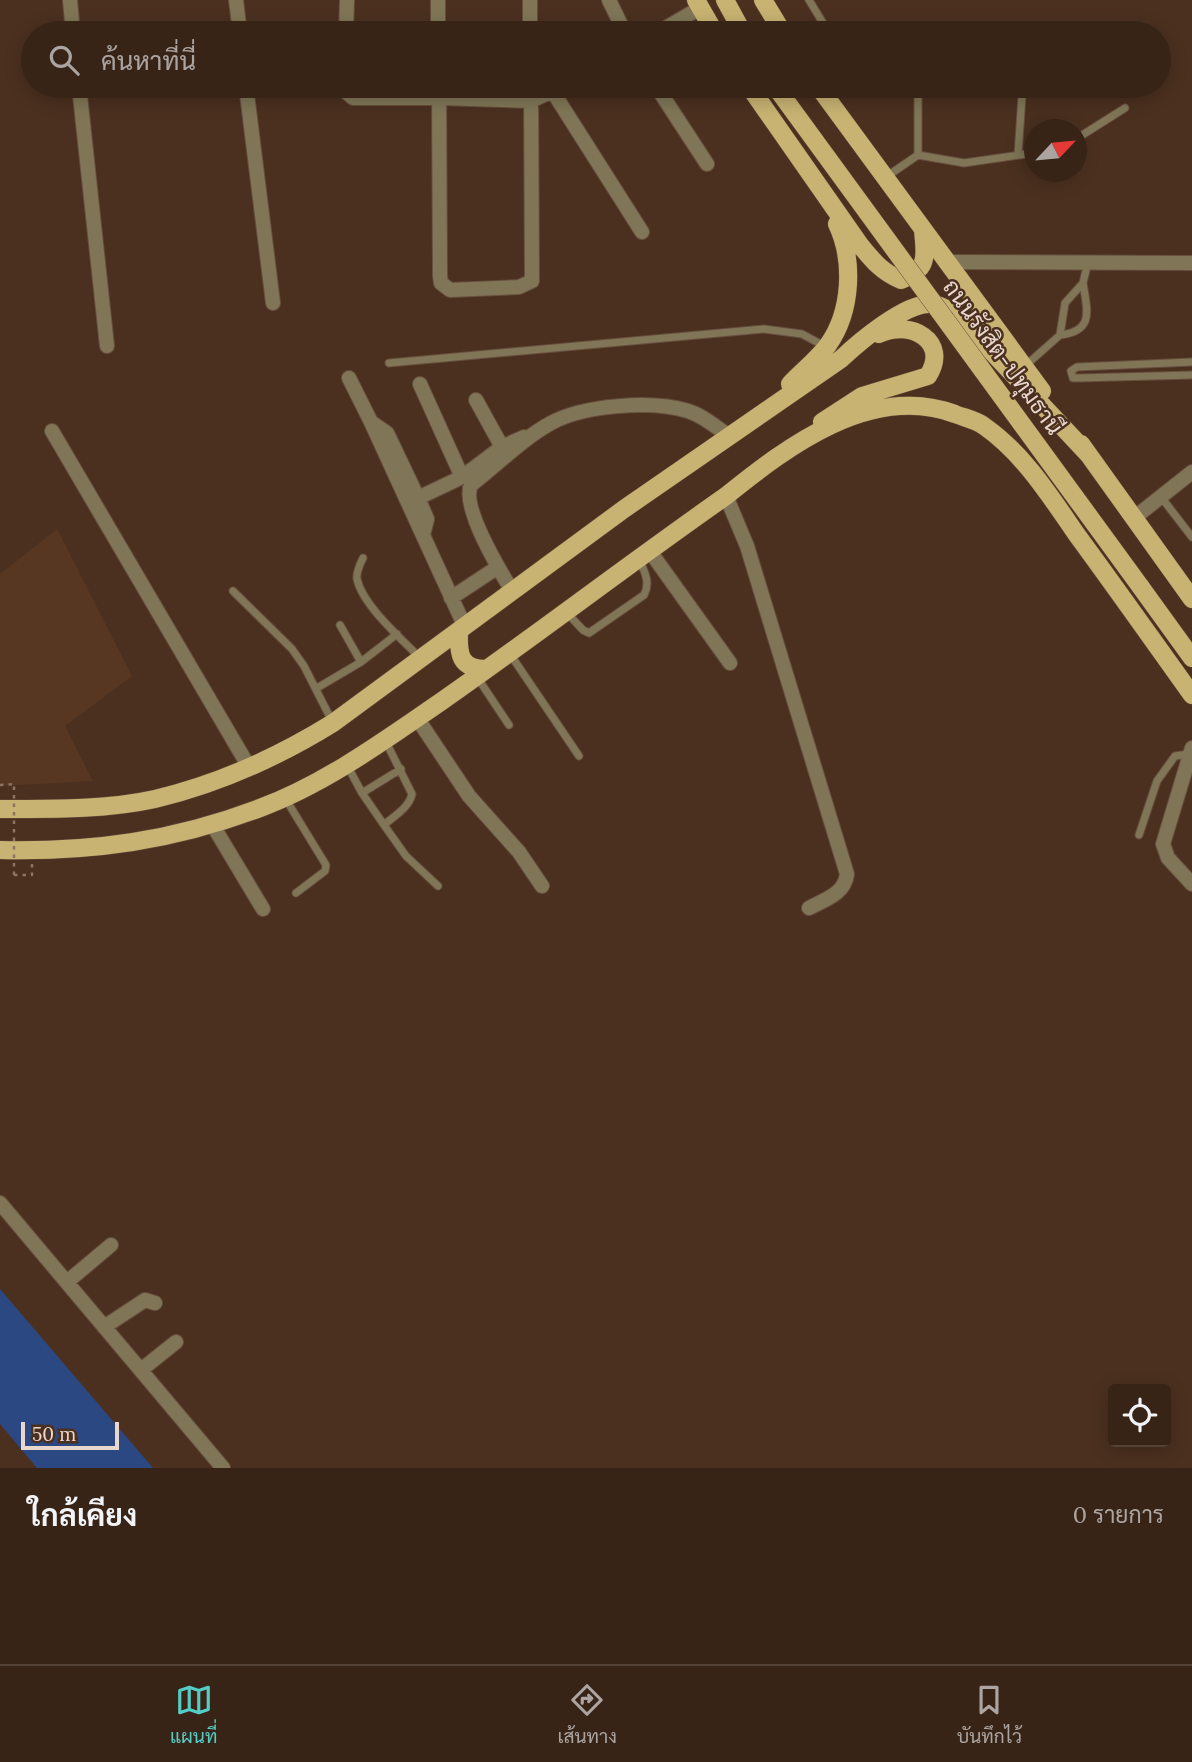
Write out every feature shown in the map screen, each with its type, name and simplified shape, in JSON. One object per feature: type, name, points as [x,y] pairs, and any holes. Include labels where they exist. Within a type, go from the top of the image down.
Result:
[{"type":"main road","points":[[763,0],[776,21]]},
{"type":"main road","points":[[725,2],[736,21]]},
{"type":"main road","points":[[698,4],[708,21]]},
{"type":"main road","points":[[757,98],[820,190],[876,265],[887,274],[901,280],[916,274],[925,261],[923,229]]},
{"type":"main road","name":"ถนนรังสิต-ปทุมธานี","points":[[784,98],[1192,658]]},
{"type":"main road","name":"ถนนรังสิต-ปทุมธานี","points":[[827,98],[1192,599]]},
{"type":"main road","points":[[820,190],[847,251],[846,301],[834,353]]},
{"type":"main road","points":[[834,353],[860,342],[906,310],[930,304],[950,310],[964,321],[1088,454]]},
{"type":"main road","points":[[0,809],[71,809],[154,799],[227,777],[303,741],[333,723],[512,591],[766,410],[834,353],[887,330],[904,328],[916,331],[926,338],[934,352],[934,367],[928,376],[918,381],[878,390],[854,400],[482,673],[347,764],[261,808],[178,835],[85,849],[0,850]]},
{"type":"main road","points":[[764,465],[831,425],[874,409],[911,404],[947,411],[982,424],[1013,450],[1041,484],[1192,695]]},
{"type":"main road","points":[[462,629],[458,649],[461,658],[482,673]]},
{"type":"street","points":[[70,0],[73,21]]},
{"type":"street","points":[[236,0],[239,21]]},
{"type":"street","points":[[346,21],[347,0]]},
{"type":"street","points":[[438,0],[438,21]]},
{"type":"street","points":[[530,0],[530,21]]},
{"type":"street","points":[[609,0],[619,21]]},
{"type":"street","points":[[674,21],[698,4]]},
{"type":"street","points":[[80,98],[107,346]]},
{"type":"street","points":[[247,98],[273,303]]},
{"type":"street","points":[[439,98],[440,276],[441,283],[450,290],[519,286],[532,281],[531,98]]},
{"type":"street","points":[[563,98],[642,232]]},
{"type":"street","points":[[664,98],[707,164]]},
{"type":"street","points":[[948,262],[1192,263]]},
{"type":"street","points":[[349,379],[423,535],[462,629]]},
{"type":"street","points":[[420,384],[462,477]]},
{"type":"street","points":[[476,400],[502,447]]},
{"type":"street","points":[[512,591],[477,523],[467,498],[468,491],[471,485],[550,424],[582,411],[636,406],[674,408],[690,411],[729,436]]},
{"type":"street","points":[[371,422],[387,433],[418,498],[427,519],[423,535]]},
{"type":"street","points":[[52,431],[249,767]]},
{"type":"street","points":[[418,498],[462,477],[502,447],[536,434]]},
{"type":"street","points":[[1134,517],[1192,472]]},
{"type":"street","points":[[726,496],[747,546],[847,874],[841,890],[809,908]]},
{"type":"street","points":[[644,554],[730,663]]},
{"type":"street","points":[[451,598],[498,567]]},
{"type":"street","points":[[417,719],[469,796],[519,852],[542,886]]},
{"type":"street","points":[[1190,751],[1163,844],[1168,858],[1192,884]]},
{"type":"street","points":[[212,824],[263,909]]},
{"type":"street","points":[[0,1203],[223,1468]]},
{"type":"street","points":[[67,1282],[111,1245]]},
{"type":"street","points":[[104,1327],[145,1300],[155,1303]]},
{"type":"street","points":[[141,1370],[176,1342]]},
{"type":"lane","points":[[809,0],[822,21]]},
{"type":"lane","points":[[918,98],[918,155]]},
{"type":"lane","points":[[1018,155],[1023,98]]},
{"type":"lane","points":[[1087,132],[1125,108]]},
{"type":"lane","points":[[886,177],[918,155],[964,163],[1024,154]]},
{"type":"lane","points":[[1024,367],[1060,335],[1078,332],[1082,328],[1086,320],[1083,283],[1088,262]]},
{"type":"lane","points":[[1060,335],[1065,303],[1083,283]]},
{"type":"lane","points":[[389,363],[764,329],[802,334],[834,353]]},
{"type":"lane","points":[[1191,362],[1191,375],[1073,378],[1071,374],[1077,367],[1191,362]]},
{"type":"lane","points":[[1161,496],[1192,537]]},
{"type":"lane","points":[[566,612],[589,633],[644,595],[647,580],[644,554]]},
{"type":"lane","points":[[363,558],[357,580],[375,611],[421,659]]},
{"type":"lane","points":[[233,591],[292,649],[317,688],[333,723]]},
{"type":"lane","points":[[341,625],[362,662]]},
{"type":"lane","points":[[317,688],[362,662],[397,634]]},
{"type":"lane","points":[[509,653],[579,756]]},
{"type":"lane","points":[[482,673],[509,725]]},
{"type":"lane","points":[[384,825],[411,800],[410,786],[385,740]]},
{"type":"lane","points":[[1139,835],[1157,781],[1175,756],[1190,751]]},
{"type":"lane","points":[[347,764],[362,793],[406,856],[438,886]]},
{"type":"lane","points":[[362,793],[401,769]]},
{"type":"lane","points":[[285,797],[326,865],[325,871],[296,893]]},
{"type":"path","points":[[0,785],[14,784],[14,875],[32,875],[32,850]]},
{"type":"shaded area","points":[[57,529],[132,676],[65,726],[93,781],[0,786],[0,574]]},
{"type":"water","points":[[0,1289],[153,1468],[37,1468],[0,1424]]}]
